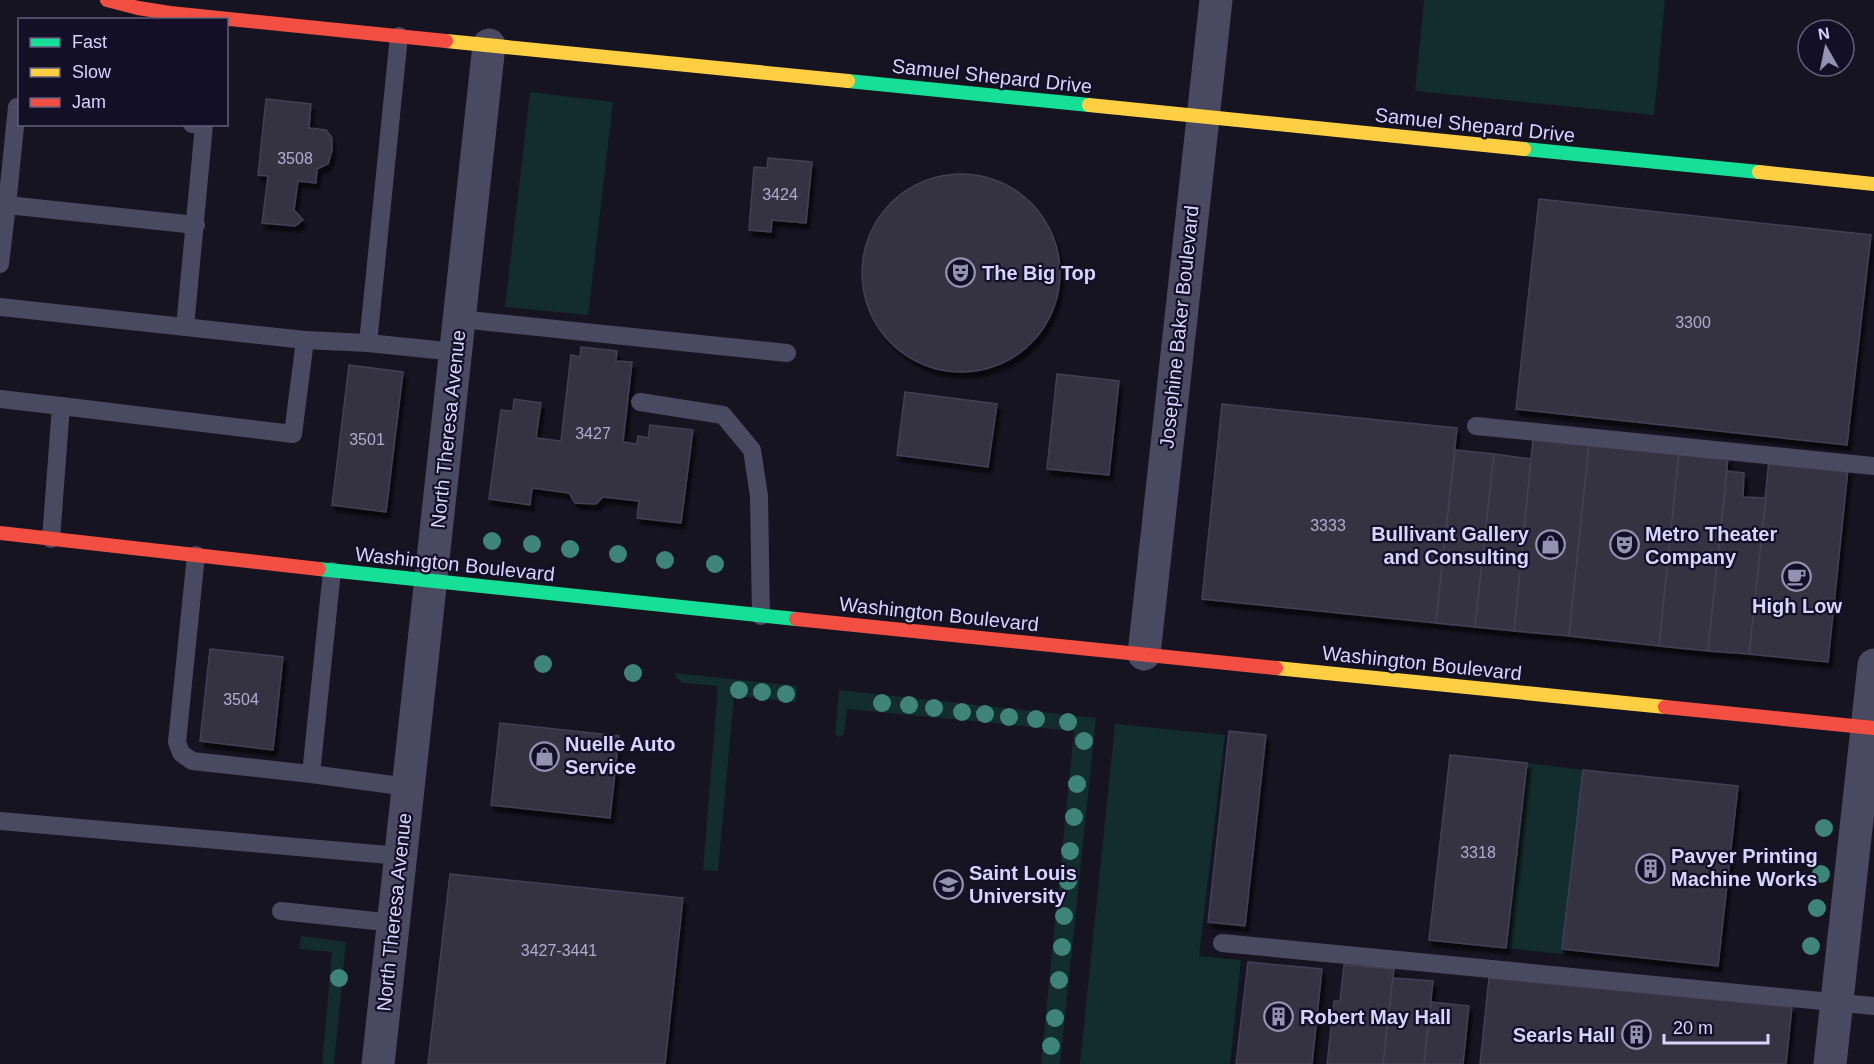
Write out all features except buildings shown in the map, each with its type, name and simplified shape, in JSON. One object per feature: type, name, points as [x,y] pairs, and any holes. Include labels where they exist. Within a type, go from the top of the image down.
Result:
[{"type":"main road","name":"Samuel Shepard Drive","points":[[107,0],[138,8],[220,18]]},
{"type":"main road","name":"Samuel Shepard Drive","points":[[228,19],[1874,184]]},
{"type":"main road","name":"Washington Boulevard","points":[[0,533],[431,582],[1870,728]]},
{"type":"street","name":"Josephine Baker Boulevard","points":[[1144,654],[1216,0]]},
{"type":"street","name":"North Theresa Avenue","points":[[378,1064],[489,45]]},
{"type":"street","points":[[1830,1064],[1870,728],[1874,665]]},
{"type":"lane","points":[[368,343],[399,36]]},
{"type":"lane","points":[[0,264],[18,107]]},
{"type":"lane","points":[[185,327],[204,126]]},
{"type":"lane","points":[[7,205],[196,225]]},
{"type":"lane","points":[[0,307],[305,340],[368,343],[456,352]]},
{"type":"lane","points":[[460,319],[788,353]]},
{"type":"lane","points":[[0,399],[293,434],[305,340]]},
{"type":"lane","points":[[640,402],[723,415],[752,450],[759,495],[761,616]]},
{"type":"lane","points":[[51,539],[61,406]]},
{"type":"lane","points":[[1476,426],[1874,466]]},
{"type":"lane","points":[[196,555],[177,742],[181,753],[192,761],[408,787]]},
{"type":"lane","points":[[311,774],[332,571]]},
{"type":"lane","points":[[0,821],[400,856]]},
{"type":"lane","points":[[281,911],[394,923]]},
{"type":"lane","points":[[1222,943],[1874,1006]]},
{"type":"green space","points":[[1424,0],[1665,0],[1654,115],[1415,91]]},
{"type":"green space","points":[[530,92],[613,102],[588,315],[505,307]]},
{"type":"green space","points":[[675,673],[797,686],[796,702],[734,696],[718,871],[703,870],[718,686],[683,683],[677,679]]},
{"type":"green space","points":[[839,690],[1096,718],[1060,1064],[1041,1064],[1074,731],[847,709],[844,734],[840,737],[835,735]]},
{"type":"green space","points":[[1115,724],[1225,735],[1199,956],[1241,960],[1230,1064],[1080,1064]]},
{"type":"green space","points":[[1527,763],[1583,770],[1562,954],[1506,948]]},
{"type":"green space","points":[[301,936],[346,942],[334,1064],[322,1064],[332,952],[299,949]]},
{"type":"traffic: fast","points":[[848,81],[1089,105]]},
{"type":"traffic: fast","points":[[1524,149],[1759,172]]},
{"type":"traffic: fast","points":[[319,569],[796,619]]},
{"type":"traffic: slow","points":[[446,41],[848,81]]},
{"type":"traffic: slow","points":[[1089,105],[1524,149]]},
{"type":"traffic: slow","points":[[1759,172],[1874,184]]},
{"type":"traffic: slow","points":[[1276,668],[1665,707]]},
{"type":"traffic: jam","points":[[107,0],[138,8],[219,18]]},
{"type":"traffic: jam","points":[[228,19],[446,41]]},
{"type":"traffic: jam","points":[[0,533],[319,569]]},
{"type":"traffic: jam","points":[[796,619],[1276,668]]},
{"type":"traffic: jam","points":[[1665,707],[1874,728]]},
{"type":"place","name":"The Big Top","points":[[961,273]]},
{"type":"place","name":"Bullivant Gallery and Consulting","points":[[1550,545]]},
{"type":"place","name":"Metro Theater Company","points":[[1624,545]]},
{"type":"place","name":"High Low","points":[[1797,576]]},
{"type":"place","name":"Nuelle Auto Service","points":[[544,756]]},
{"type":"place","name":"Pavyer Printing Machine Works","points":[[1650,868]]},
{"type":"place","name":"Saint Louis University","points":[[948,884]]},
{"type":"place","name":"Robert May Hall","points":[[1279,1017]]},
{"type":"place","name":"Searls Hall","points":[[1636,1035]]}]
